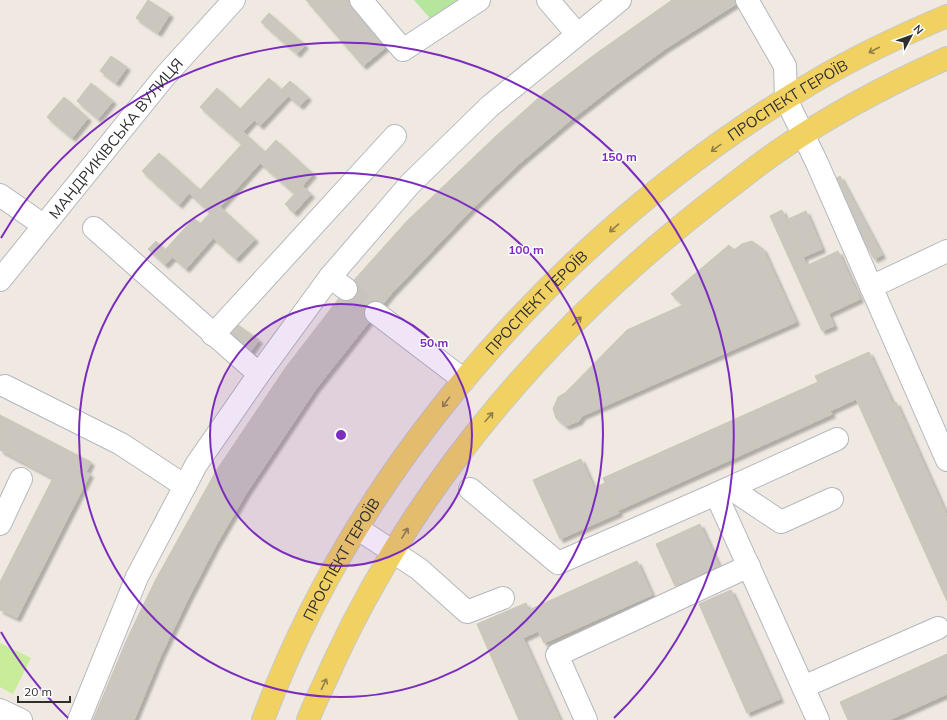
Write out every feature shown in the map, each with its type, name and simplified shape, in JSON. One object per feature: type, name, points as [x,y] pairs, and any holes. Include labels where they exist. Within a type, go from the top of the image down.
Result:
[{"type":"main road","name":"ПРОСПЕКТ ГЕРОЇВ","points":[[263,720],[271,698],[319,594],[357,528],[450,396],[518,318],[603,238],[662,187],[756,118],[817,79],[898,38],[947,16]]},
{"type":"main road","points":[[312,718],[355,616],[425,501],[484,423],[551,346],[633,266],[689,219],[779,150],[804,134],[921,70],[947,58]]},
{"type":"street","name":"МАНДРИКІВСЬКА ВУЛИЦЯ","points":[[0,280],[165,76],[234,0]]},
{"type":"street","points":[[361,0],[403,50],[479,0]]},
{"type":"street","points":[[548,0],[576,34]]},
{"type":"street","points":[[79,720],[137,577],[196,465],[259,374],[338,283],[410,184],[490,106],[576,34],[620,0]]},
{"type":"street","points":[[747,0],[785,66],[786,99],[804,134],[947,460]]},
{"type":"street","points":[[213,334],[396,136]]},
{"type":"street","points":[[0,195],[43,225]]},
{"type":"street","points":[[94,228],[259,374]]},
{"type":"street","points":[[871,287],[947,251]]},
{"type":"street","points":[[376,313],[464,380]]},
{"type":"street","points":[[5,386],[121,444],[185,486]]},
{"type":"street","points":[[470,489],[558,562],[723,491],[837,439]]},
{"type":"street","points":[[0,524],[21,479]]},
{"type":"street","points":[[723,491],[781,522],[832,499]]},
{"type":"street","points":[[723,491],[749,566],[818,720]]},
{"type":"street","points":[[357,528],[419,569],[467,612],[503,598]]},
{"type":"street","points":[[586,720],[557,655],[749,566]]},
{"type":"street","points":[[803,687],[938,628]]},
{"type":"street","points":[[0,710],[21,720]]},
{"type":"green space","points":[[414,0],[462,0],[435,24]]},
{"type":"green space","points":[[0,643],[31,658],[13,694],[0,687]]},
{"type":"building","points":[[148,0],[170,14],[158,33],[136,18]]},
{"type":"building","points":[[306,0],[348,0],[387,46],[363,66]]},
{"type":"building","points":[[672,0],[742,0],[665,49],[567,123],[520,163],[475,206],[391,294],[315,390],[247,492],[216,545],[188,599],[161,655],[134,720],[93,720],[128,637],[155,581],[216,471],[286,367],[346,289],[407,221],[497,135],[543,94],[594,55]]},
{"type":"building","points":[[269,13],[305,45],[297,54],[261,22]]},
{"type":"building","points":[[111,56],[127,67],[116,83],[100,71]]},
{"type":"building","points":[[269,78],[288,96],[260,126],[254,120],[243,132],[265,152],[276,140],[313,174],[295,194],[260,163],[220,207],[255,239],[236,259],[213,238],[186,269],[165,250],[194,218],[200,224],[210,213],[189,193],[179,205],[142,171],[159,153],[200,190],[242,144],[200,107],[217,88],[240,109]]},
{"type":"building","points":[[290,81],[308,97],[300,106],[281,90]]},
{"type":"building","points":[[91,83],[113,101],[98,119],[77,101]]},
{"type":"building","points":[[64,97],[88,118],[72,138],[47,117]]},
{"type":"building","points":[[840,176],[882,255],[874,259],[832,181]]},
{"type":"building","points":[[302,186],[311,194],[294,213],[285,204]]},
{"type":"building","points":[[782,210],[834,326],[822,331],[770,216]]},
{"type":"building","points":[[806,211],[822,249],[803,257],[786,220]]},
{"type":"building","points":[[156,241],[173,257],[165,265],[148,249]]},
{"type":"building","points":[[752,241],[763,249],[796,322],[582,416],[579,421],[566,426],[556,418],[553,409],[558,397],[565,393],[627,330],[683,305],[671,294],[729,245],[734,250],[742,244]]},
{"type":"building","points":[[838,251],[860,299],[828,314],[806,266]]},
{"type":"building","points":[[235,323],[259,340],[249,354],[225,336]]},
{"type":"building","points":[[869,352],[893,404],[896,402],[947,516],[947,601],[856,399],[830,411],[832,414],[617,511],[603,478],[818,382],[815,376]]},
{"type":"building","points":[[0,415],[91,462],[86,472],[90,474],[17,618],[0,610],[0,582],[53,478],[0,450]]},
{"type":"building","points":[[581,459],[594,488],[605,483],[619,513],[560,539],[533,480]]},
{"type":"building","points":[[700,524],[719,566],[675,586],[656,544]]},
{"type":"building","points":[[637,561],[652,595],[544,643],[538,631],[523,638],[560,720],[519,720],[477,624],[526,603],[529,610]]},
{"type":"building","points":[[731,590],[780,699],[747,713],[699,604]]},
{"type":"building","points":[[947,654],[947,694],[889,720],[848,720],[840,702]]},
{"type":"tunnel","points":[[346,289],[376,313]]}]
